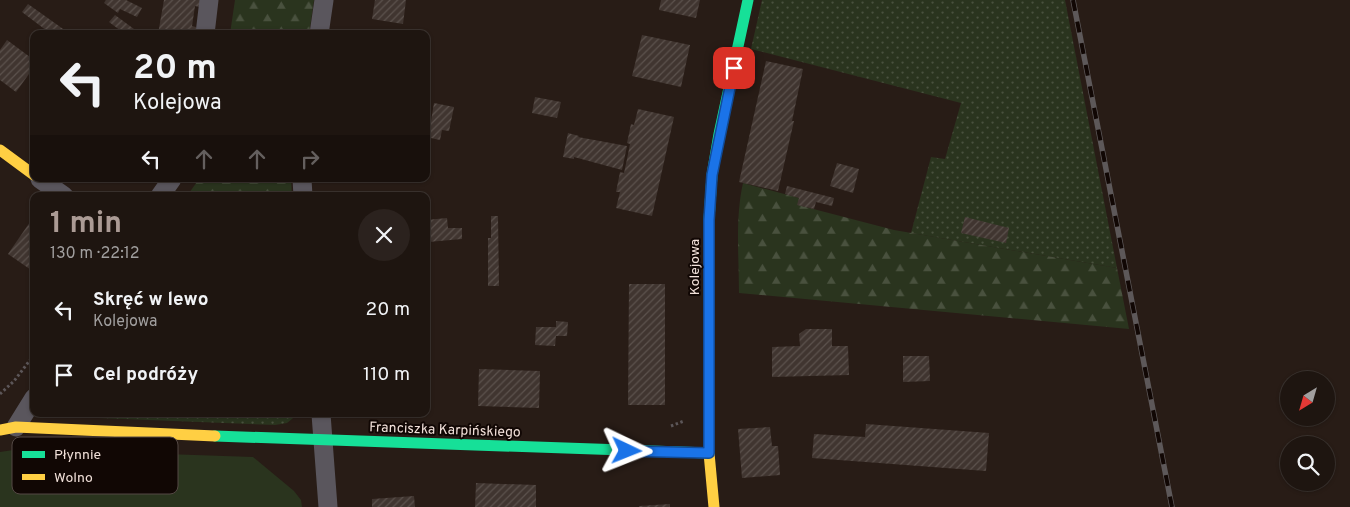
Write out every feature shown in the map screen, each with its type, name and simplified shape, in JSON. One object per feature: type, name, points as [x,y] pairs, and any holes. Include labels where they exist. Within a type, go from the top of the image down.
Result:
[{"type":"street","points":[[206,30],[210,0]]},
{"type":"street","points":[[319,30],[324,0]]},
{"type":"street","name":"Kolejowa","points":[[714,507],[709,453],[709,220],[712,175],[748,0]]},
{"type":"street","points":[[0,150],[30,171]]},
{"type":"street","points":[[44,182],[58,192]]},
{"type":"street","points":[[8,428],[30,403]]},
{"type":"street","points":[[321,417],[328,507]]},
{"type":"street","name":"Franciszka Karpińskiego","points":[[8,428],[709,453]]},
{"type":"path","points":[[0,394],[14,381],[30,360]]},
{"type":"green space","points":[[235,0],[314,0],[310,30],[231,30]]},
{"type":"green space","points":[[762,0],[1065,0],[1117,268],[911,233],[931,157],[945,159],[961,103],[751,49]]},
{"type":"green space","points":[[197,182],[291,182],[292,192],[190,192]]},
{"type":"green space","points":[[743,183],[799,198],[798,205],[894,230],[1117,268],[1129,329],[739,293],[738,224]]},
{"type":"green space","points":[[94,417],[294,417],[287,423],[275,425]]},
{"type":"green space","points":[[12,450],[12,494],[178,494],[178,454],[253,457],[294,491],[301,500],[302,507],[0,507],[0,452]]},
{"type":"building","points":[[106,0],[126,0],[142,8],[137,17],[120,9],[118,13],[104,3]]},
{"type":"building","points":[[164,0],[200,0],[199,7],[195,6],[192,26],[196,27],[196,30],[159,30]]},
{"type":"building","points":[[375,0],[406,0],[403,24],[372,19]]},
{"type":"building","points":[[661,0],[700,0],[696,18],[659,10]]},
{"type":"building","points":[[28,4],[65,30],[46,30],[22,12]]},
{"type":"building","points":[[115,15],[134,29],[120,30],[109,22]]},
{"type":"building","points":[[642,35],[690,45],[681,87],[632,76]]},
{"type":"building","points":[[7,40],[30,57],[30,73],[16,92],[0,80],[0,50]]},
{"type":"building","points":[[766,61],[803,69],[792,121],[794,121],[778,191],[739,182]]},
{"type":"building","points":[[535,97],[561,102],[557,118],[532,113]]},
{"type":"building","points":[[434,103],[454,107],[449,131],[442,130],[440,140],[430,138]]},
{"type":"building","points":[[638,109],[674,117],[652,216],[616,208],[620,192],[616,192],[620,172],[624,173],[630,144],[627,143],[631,124],[634,125]]},
{"type":"building","points":[[568,133],[578,137],[627,146],[622,170],[574,157],[574,159],[563,157]]},
{"type":"building","points":[[837,163],[859,169],[853,193],[830,186]]},
{"type":"building","points":[[787,186],[834,198],[832,206],[816,202],[814,209],[797,205],[799,198],[785,194]]},
{"type":"building","points":[[491,216],[498,216],[499,286],[488,286],[488,238],[491,238]]},
{"type":"building","points":[[965,217],[1009,228],[1006,243],[961,233]]},
{"type":"building","points":[[447,218],[448,228],[462,228],[462,239],[430,242],[430,220]]},
{"type":"building","points":[[30,222],[30,269],[8,254]]},
{"type":"building","points":[[629,284],[665,284],[665,405],[628,405]]},
{"type":"building","points":[[556,321],[568,322],[567,336],[556,336],[555,346],[535,345],[536,327],[556,327]]},
{"type":"building","points":[[806,329],[832,329],[832,346],[848,346],[849,375],[772,377],[772,347],[800,346],[799,334]]},
{"type":"building","points":[[903,356],[929,356],[930,381],[903,382]]},
{"type":"building","points":[[479,369],[540,371],[539,408],[478,406]]},
{"type":"building","points":[[866,424],[989,433],[986,471],[812,458],[814,434],[865,437]]},
{"type":"building","points":[[770,427],[772,446],[778,446],[780,475],[742,478],[738,429]]},
{"type":"building","points":[[476,483],[536,485],[536,507],[475,507]]},
{"type":"building","points":[[414,496],[415,507],[372,507],[372,499]]},
{"type":"building","points":[[670,504],[670,507],[639,507],[639,506]]},
{"type":"railway","points":[[1073,0],[1172,507]]},
{"type":"traffic: fast","points":[[709,312],[709,220],[712,175],[748,0]]},
{"type":"traffic: fast","points":[[215,436],[709,453]]},
{"type":"traffic: slow","points":[[0,150],[30,172]]},
{"type":"traffic: slow","points":[[709,312],[709,453],[714,507]]},
{"type":"traffic: slow","points":[[0,430],[16,427],[215,436]]},
{"type":"route","points":[[627,451],[709,453],[709,220],[712,175],[734,68]]}]
